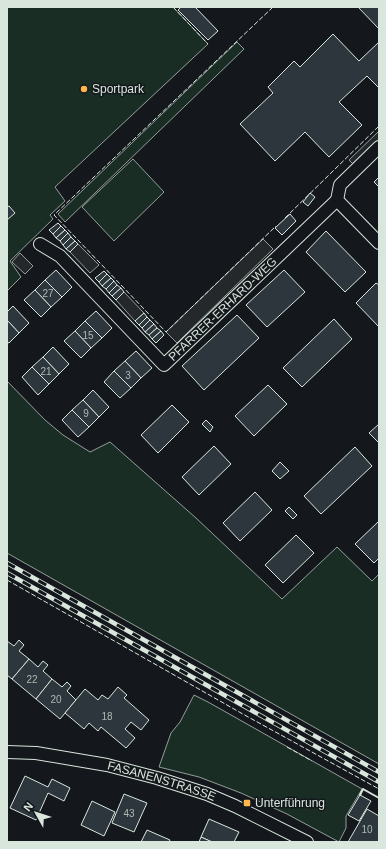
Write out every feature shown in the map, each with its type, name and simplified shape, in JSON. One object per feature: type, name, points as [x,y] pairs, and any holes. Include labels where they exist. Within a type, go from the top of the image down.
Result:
[{"type":"street","points":[[379,148],[340,185],[337,200],[379,244]]},
{"type":"street","name":"PFARRER-ERHARD-WEG","points":[[40,244],[60,256],[164,365],[337,200]]},
{"type":"street","name":"FASANENSTRASSE","points":[[7,752],[36,753],[107,765],[157,778],[207,794],[235,806],[307,842]]},
{"type":"green space","name":"Sportpark","points":[[7,7],[173,7],[208,44],[55,187],[65,201],[50,215],[53,219],[10,261],[21,277],[7,291]]},
{"type":"green space","points":[[237,42],[244,49],[65,222],[58,214]]},
{"type":"green space","points":[[133,159],[164,192],[114,241],[82,207]]},
{"type":"green space","points":[[7,381],[45,420],[63,435],[90,452],[110,442],[196,518],[282,599],[337,547],[372,581],[379,574],[379,764],[7,553]]},
{"type":"green space","points":[[194,695],[362,789],[346,816],[346,828],[339,842],[287,814],[241,793],[199,777],[159,767],[171,733],[180,722]]},
{"type":"shaded area","points":[[379,131],[379,139],[353,164],[349,160]]},
{"type":"shaded area","points":[[263,239],[273,249],[177,343],[166,332]]},
{"type":"shaded area","points":[[78,244],[99,265],[90,273],[70,252]]},
{"type":"shaded area","points":[[20,253],[33,266],[25,274],[12,262]]},
{"type":"shaded area","points":[[124,292],[144,313],[135,321],[116,300]]},
{"type":"building","points":[[181,7],[195,7],[218,31],[208,40],[178,10]]},
{"type":"building","points":[[358,7],[379,7],[379,29]]},
{"type":"building","points":[[333,34],[359,61],[379,42],[379,88],[367,76],[339,102],[362,125],[329,157],[305,132],[275,161],[240,124],[273,93],[268,87],[294,61],[300,67]]},
{"type":"building","points":[[379,177],[379,187],[374,182]]},
{"type":"building","points":[[310,193],[315,197],[308,206],[303,202]]},
{"type":"building","points":[[9,206],[15,213],[7,220],[7,207]]},
{"type":"building","points":[[290,214],[296,221],[282,235],[275,228]]},
{"type":"building","points":[[58,223],[61,226],[53,234],[49,230]]},
{"type":"building","points":[[61,226],[65,230],[56,238],[53,234]]},
{"type":"building","points":[[65,230],[68,233],[60,241],[56,238]]},
{"type":"building","points":[[326,231],[366,272],[345,292],[306,252]]},
{"type":"building","points":[[68,233],[71,237],[63,245],[60,241]]},
{"type":"building","points":[[71,237],[75,241],[66,249],[63,245]]},
{"type":"building","points":[[75,241],[78,244],[70,252],[66,249]]},
{"type":"building","points":[[56,270],[72,287],[62,297],[45,280]]},
{"type":"building","points":[[284,270],[305,292],[267,327],[246,305]]},
{"type":"building","points":[[104,271],[107,274],[99,282],[95,278]]},
{"type":"building","points":[[107,274],[111,278],[102,286],[99,282]]},
{"type":"building","points":[[111,278],[114,281],[106,289],[102,286]]},
{"type":"building","points":[[45,280],[62,297],[51,307],[35,290]]},
{"type":"building","points":[[114,281],[117,285],[109,293],[106,289]]},
{"type":"building","points":[[376,283],[379,285],[379,327],[356,303]]},
{"type":"building","points":[[117,285],[121,288],[112,296],[109,293]]},
{"type":"building","points":[[121,288],[124,292],[116,300],[112,296]]},
{"type":"building","points":[[35,290],[51,307],[41,317],[24,300]]},
{"type":"building","points":[[13,306],[29,323],[19,333],[7,320],[7,312]]},
{"type":"building","points":[[96,311],[112,328],[102,338],[85,321]]},
{"type":"building","points":[[144,313],[147,317],[139,325],[135,321]]},
{"type":"building","points":[[237,315],[259,338],[204,390],[182,366]]},
{"type":"building","points":[[147,317],[150,320],[142,328],[139,325]]},
{"type":"building","points":[[334,319],[352,339],[302,387],[283,368]]},
{"type":"building","points":[[7,320],[19,333],[9,343],[7,342]]},
{"type":"building","points":[[150,320],[154,324],[145,332],[142,328]]},
{"type":"building","points":[[85,321],[102,338],[91,348],[75,331]]},
{"type":"building","points":[[154,324],[157,328],[149,335],[145,332]]},
{"type":"building","points":[[157,328],[161,331],[152,339],[149,335]]},
{"type":"building","points":[[75,331],[91,348],[81,358],[64,341]]},
{"type":"building","points":[[161,331],[164,335],[156,343],[152,339]]},
{"type":"building","points":[[53,347],[69,364],[59,374],[43,357]]},
{"type":"building","points":[[136,351],[152,368],[141,378],[125,361]]},
{"type":"building","points":[[43,357],[59,374],[49,384],[32,367]]},
{"type":"building","points":[[125,361],[141,378],[131,388],[114,371]]},
{"type":"building","points":[[32,367],[49,384],[38,395],[22,377]]},
{"type":"building","points":[[114,371],[131,388],[120,398],[104,382]]},
{"type":"building","points":[[268,385],[287,404],[254,436],[235,416]]},
{"type":"building","points":[[93,390],[109,407],[99,417],[83,400]]},
{"type":"building","points":[[83,400],[99,417],[89,427],[72,410]]},
{"type":"building","points":[[172,405],[189,422],[158,453],[141,435]]},
{"type":"building","points":[[72,410],[89,427],[78,437],[62,420]]},
{"type":"building","points":[[206,420],[213,427],[210,432],[202,424]]},
{"type":"building","points":[[379,424],[379,443],[369,433]]},
{"type":"building","points":[[214,446],[231,464],[199,495],[182,477]]},
{"type":"building","points":[[355,447],[372,466],[321,514],[304,496]]},
{"type":"building","points":[[280,462],[289,471],[280,479],[272,471]]},
{"type":"building","points":[[255,492],[272,510],[240,541],[223,523]]},
{"type":"building","points":[[289,507],[297,515],[293,519],[285,511]]},
{"type":"building","points":[[379,521],[379,558],[374,563],[355,544]]},
{"type":"building","points":[[296,535],[314,553],[283,583],[265,565]]},
{"type":"building","points":[[19,640],[24,645],[19,651],[29,659],[12,679],[7,675],[7,641],[14,646]]},
{"type":"building","points":[[29,659],[38,667],[43,661],[48,665],[43,671],[52,679],[36,699],[12,679]]},
{"type":"building","points":[[52,679],[62,687],[67,682],[71,686],[67,691],[76,700],[60,719],[36,699]]},
{"type":"building","points":[[118,687],[127,695],[124,698],[149,720],[141,730],[131,722],[125,729],[135,738],[126,748],[101,727],[98,731],[89,723],[84,729],[65,713],[85,689],[98,700],[102,695],[108,699]]},
{"type":"building","points":[[25,776],[48,787],[52,779],[70,788],[64,801],[48,793],[36,820],[10,808]]},
{"type":"building","points":[[124,794],[147,803],[134,832],[112,823]]},
{"type":"building","points":[[360,795],[371,801],[359,821],[348,815]]},
{"type":"building","points":[[92,801],[115,812],[104,836],[81,825]]},
{"type":"building","points":[[367,809],[379,816],[379,842],[348,842]]},
{"type":"building","points":[[209,819],[239,832],[234,842],[212,842],[201,837]]},
{"type":"building","points":[[147,830],[170,840],[169,842],[141,842]]},
{"type":"building","points":[[201,837],[212,842],[199,842]]},
{"type":"railway","points":[[7,563],[379,772]]},
{"type":"railway","points":[[7,573],[379,782]]},
{"type":"fence","points":[[173,7],[208,44]]},
{"type":"fence","points":[[273,7],[54,215],[166,332],[276,226]]},
{"type":"fence","points":[[285,218],[379,126]]},
{"type":"fence","points":[[7,580],[241,713],[379,789]]},
{"type":"fence","points":[[287,747],[312,761]]},
{"type":"wall","points":[[360,795],[363,789],[379,798]]},
{"type":"place","name":"Sportpark","points":[[84,89]]},
{"type":"place","name":"Unterführung","points":[[247,803]]}]
